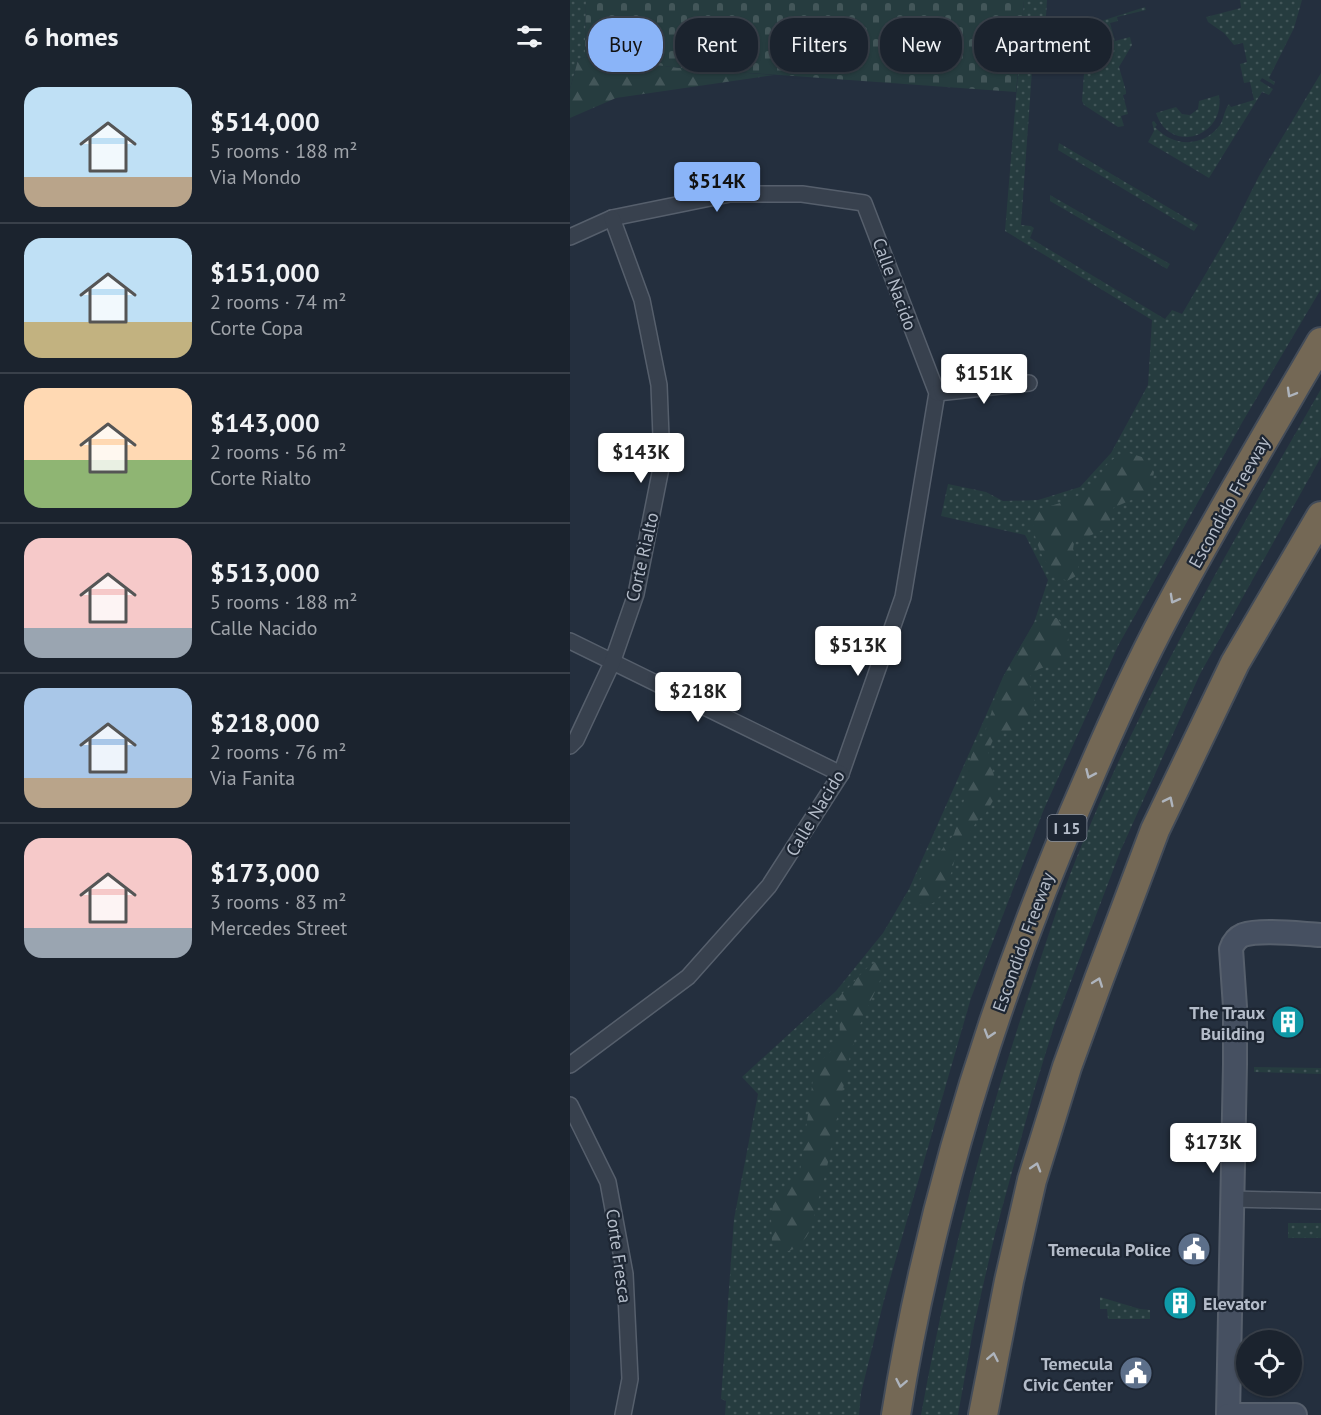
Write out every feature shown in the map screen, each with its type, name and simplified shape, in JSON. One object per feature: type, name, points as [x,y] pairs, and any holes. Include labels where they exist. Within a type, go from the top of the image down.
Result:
[{"type":"highway","name":"Escondido Freeway","points":[[896,1415],[922,1276],[949,1173],[993,1024],[1036,904],[1117,712],[1165,616],[1251,461],[1321,342]]},
{"type":"highway","points":[[983,1415],[1009,1281],[1032,1180],[1067,1067],[1155,830],[1235,663],[1321,516]]},
{"type":"street","name":"Calle Nacido","points":[[570,1065],[687,977],[769,886],[842,774],[903,597],[937,393],[864,203],[802,194],[729,194],[612,218]]},
{"type":"street","points":[[570,237],[612,218]]},
{"type":"street","name":"Corte Rialto","points":[[570,746],[576,740],[612,663],[636,594],[662,463],[658,385],[642,300],[612,218]]},
{"type":"street","points":[[937,393],[1029,383]]},
{"type":"street","points":[[570,641],[842,774]]},
{"type":"street","points":[[1295,1415],[1228,1415],[1235,1007],[1230,959],[1234,941],[1243,935],[1321,935]]},
{"type":"street","name":"Corte Fresca","points":[[570,1105],[608,1182],[625,1274],[630,1379],[623,1415]]},
{"type":"street","points":[[1232,1199],[1321,1201]]},
{"type":"green space","points":[[570,0],[586,0],[585,57],[578,60],[570,89]]},
{"type":"green space","points":[[586,0],[1024,0],[1022,18],[974,18],[974,72],[1018,72],[1016,92],[737,72],[758,72],[758,18],[675,18],[675,67],[663,66],[663,18],[588,18],[588,57],[585,57]]},
{"type":"green space","points":[[1024,0],[1047,0],[1044,18],[1023,18]]},
{"type":"green space","points":[[1240,0],[1302,0],[1294,28],[1269,78],[1275,82],[1274,85],[1262,78],[1260,81],[1273,89],[1269,95],[1262,92],[1209,178],[1148,142],[1154,131],[1152,122],[1154,121],[1157,125],[1155,127],[1170,138],[1188,142],[1197,141],[1213,133],[1220,125],[1229,104],[1231,107],[1254,100],[1250,82],[1244,83],[1240,64],[1247,62],[1243,43],[1234,45],[1224,33],[1208,22],[1206,17],[1241,8]]},
{"type":"green space","points":[[1145,7],[1146,10],[1117,17],[1118,21],[1112,22],[1111,18]]},
{"type":"green space","points":[[1112,30],[1115,41],[1130,37],[1132,45],[1119,67],[1126,91],[1123,95],[1128,114],[1121,116],[1124,126],[1118,127],[1084,105],[1082,101],[1084,72],[1112,72]]},
{"type":"green space","points":[[588,57],[588,72],[663,72],[663,66],[675,67],[675,72],[774,75],[616,98],[570,118],[570,89],[578,60]]},
{"type":"green space","points":[[1018,72],[1032,72],[1021,225],[1034,228],[1030,238],[1165,319],[1172,310],[1182,314],[1236,222],[1259,176],[1321,73],[1321,289],[1243,421],[1118,646],[1044,809],[971,998],[884,1300],[861,1393],[859,1415],[725,1415],[726,1401],[721,1399],[734,1219],[758,1094],[742,1077],[836,991],[883,933],[909,889],[1003,677],[1034,623],[1048,580],[1025,535],[941,516],[948,484],[986,492],[1003,501],[1038,500],[1080,487],[1111,453],[1148,385],[1152,320],[1005,231]]},
{"type":"green space","points":[[1219,95],[1219,110],[1214,121],[1206,130],[1195,136],[1184,137],[1173,134],[1163,126],[1156,113],[1176,107],[1182,114],[1190,115],[1198,109],[1199,101]]},
{"type":"green space","points":[[1059,143],[1198,225],[1194,231],[1058,150]]},
{"type":"green space","points":[[1050,195],[1170,264],[1167,269],[1050,201]]},
{"type":"green space","points":[[1321,389],[1321,457],[1200,674],[1120,852],[1054,1026],[995,1234],[974,1325],[958,1415],[921,1415],[956,1249],[999,1086],[1076,859],[1108,784],[1164,669],[1225,556]]},
{"type":"green space","points":[[1129,453],[1145,458],[1154,472],[1151,487],[1140,496],[1113,508],[1109,527],[1074,543],[1073,549],[1078,560],[1078,575],[1067,581],[1051,569],[1040,551],[1034,531],[1032,510],[1057,504],[1092,488],[1098,482],[1105,466]]},
{"type":"green space","points":[[1050,617],[1057,618],[1065,630],[1069,642],[1067,654],[1054,665],[1040,669],[1030,676],[1029,684],[1035,700],[1033,717],[1022,727],[995,736],[988,751],[998,792],[986,813],[976,822],[966,841],[956,853],[952,871],[942,894],[933,903],[922,905],[911,901],[925,871],[954,834],[967,790],[967,770],[972,754],[984,735],[1003,677],[1034,623]]},
{"type":"green space","points":[[880,959],[883,974],[858,1029],[850,1055],[826,1172],[813,1220],[807,1236],[797,1248],[788,1251],[772,1243],[771,1217],[774,1199],[800,1171],[815,1065],[831,1051],[839,1038],[835,1003],[864,970]]},
{"type":"green space","points":[[1254,1067],[1321,1068],[1321,1074],[1254,1072]]},
{"type":"green space","points":[[1288,1223],[1321,1223],[1321,1238],[1288,1238]]},
{"type":"green space","points":[[1100,1297],[1150,1310],[1150,1319],[1108,1319],[1107,1309],[1100,1309]]},
{"type":"place","name":"The Traux Building","points":[[1288,1022]]},
{"type":"place","name":"Temecula Police","points":[[1194,1249]]},
{"type":"place","name":"Elevator","points":[[1180,1303]]},
{"type":"place","name":"Temecula Civic Center","points":[[1136,1373]]}]
